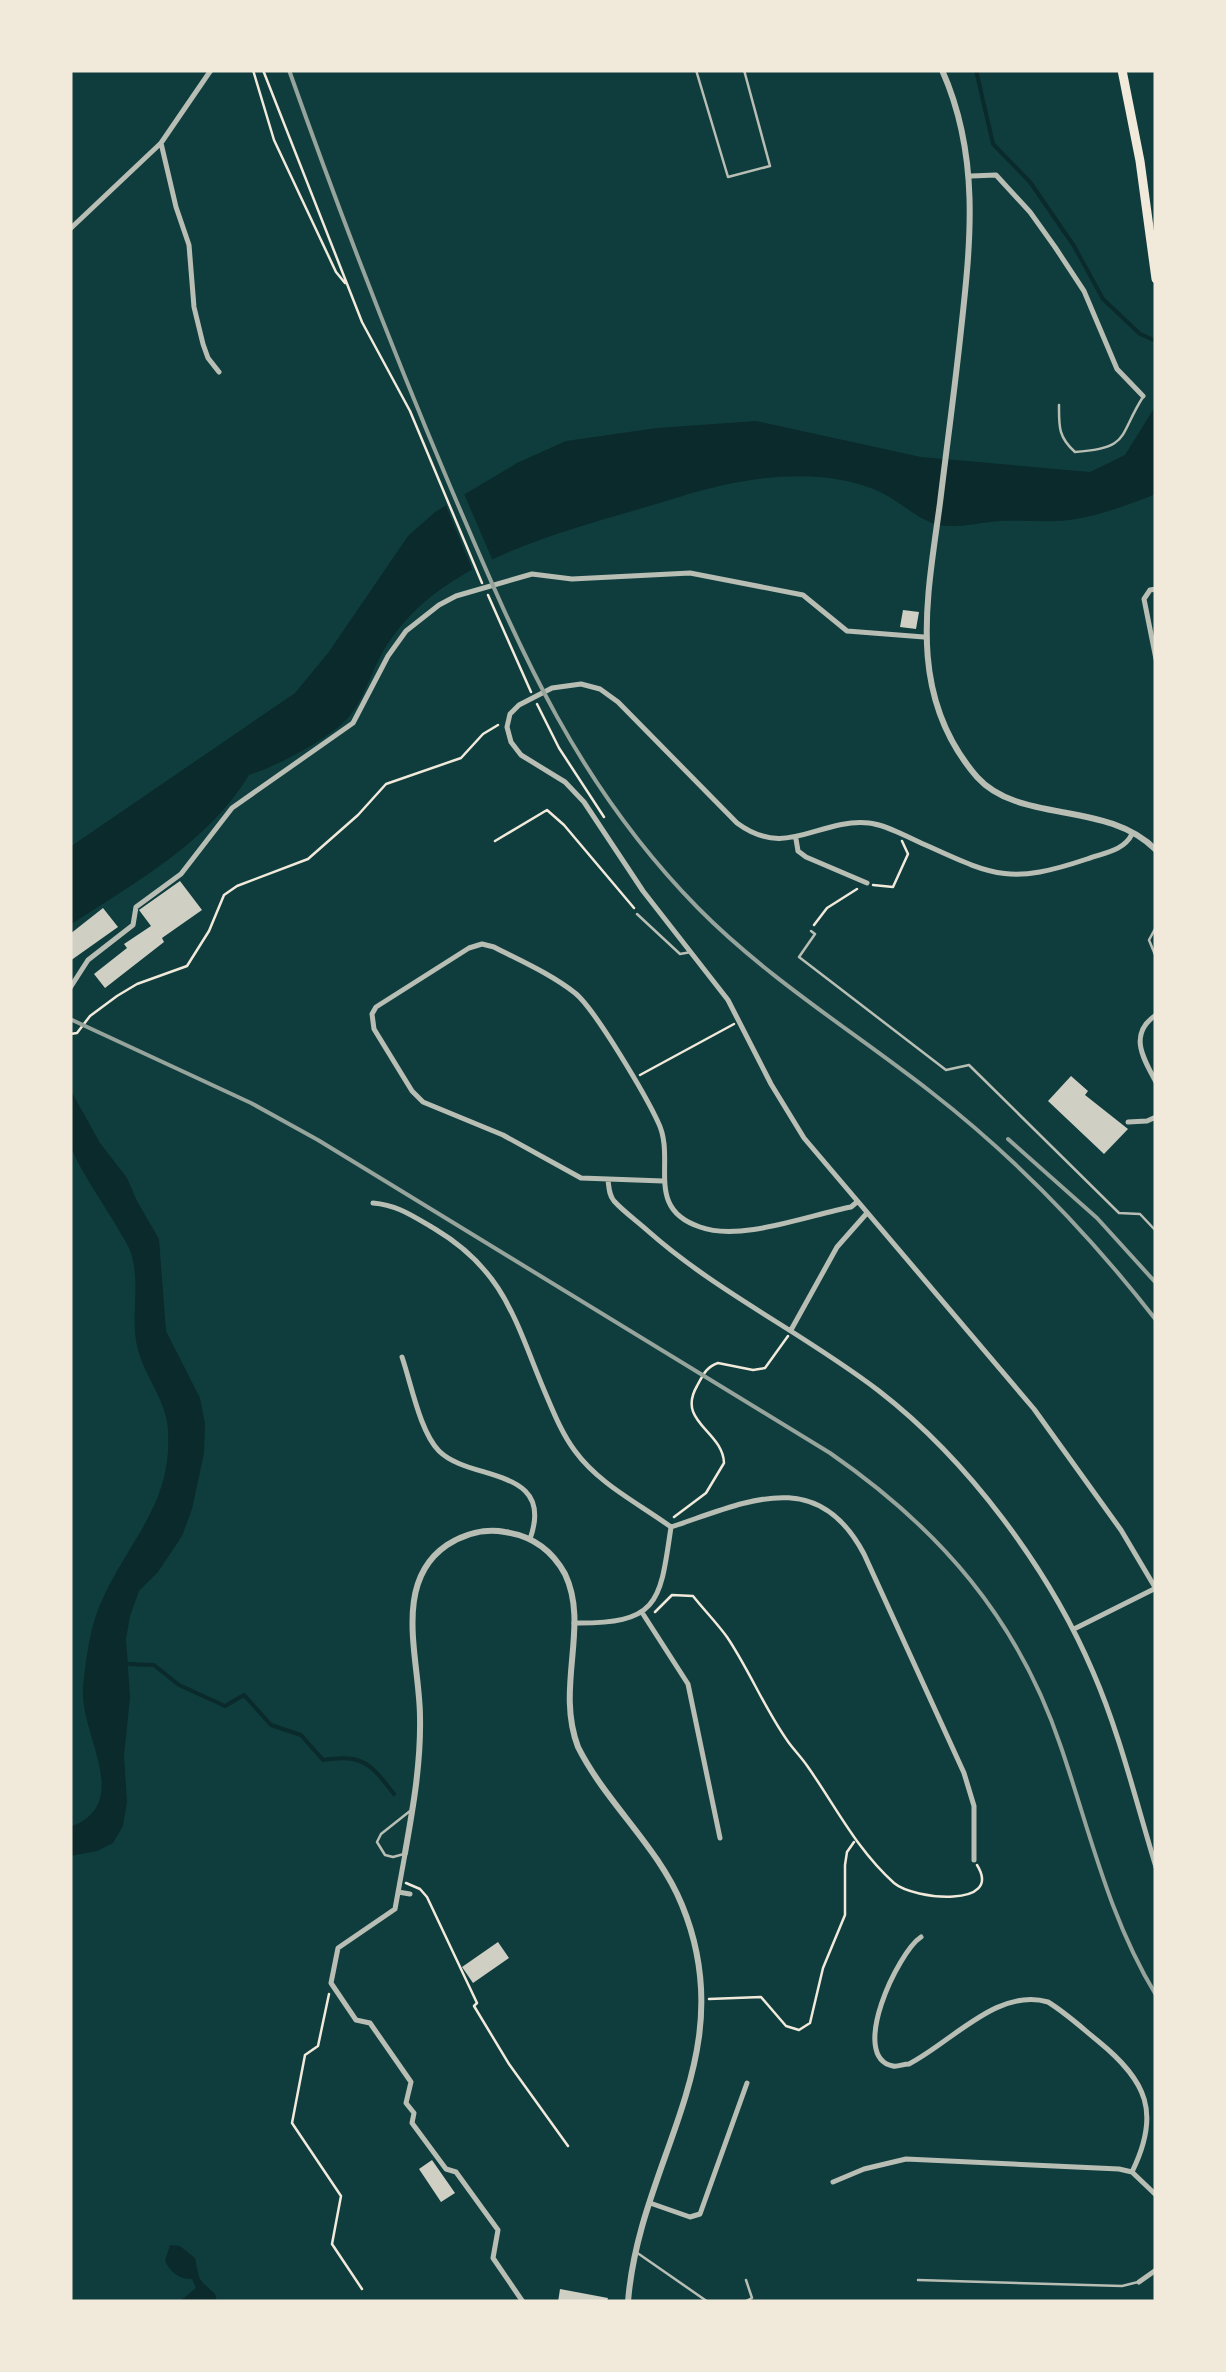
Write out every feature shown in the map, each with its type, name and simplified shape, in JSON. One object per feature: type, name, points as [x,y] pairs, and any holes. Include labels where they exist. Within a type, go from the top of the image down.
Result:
[{"type":"main road","points":[[1122,70],[1156,279]]},
{"type":"street","points":[[70,229],[161,144],[211,70]]},
{"type":"street","points":[[942,70],[962,122],[971,176],[970,240],[925,615],[929,674],[940,712],[961,754],[996,793],[1017,802],[1083,815],[1154,844]]},
{"type":"street","points":[[161,144],[189,245],[190,282],[198,325],[208,358],[219,372]]},
{"type":"street","points":[[971,176],[996,174],[1030,212],[1084,291],[1118,370],[1144,396]]},
{"type":"street","points":[[70,988],[88,960],[133,925],[136,907],[181,874],[232,808],[352,723],[388,656],[406,632],[456,596],[532,574],[572,579],[690,573],[803,595],[847,631],[924,636]]},
{"type":"street","points":[[1156,589],[1147,594],[1144,606],[1156,659]]},
{"type":"street","points":[[1074,1629],[1156,1588],[1122,1530],[1034,1409],[804,1138],[728,1000],[643,891],[575,791],[514,749],[508,735],[508,719],[519,705],[560,686],[581,684],[600,689],[618,702],[737,823],[749,832],[770,838],[796,839],[843,824],[874,824],[973,867],[1020,876],[1048,872],[1120,847],[1132,834]]},
{"type":"street","points":[[796,839],[798,851],[867,884]]},
{"type":"street","points":[[663,1181],[581,1178],[503,1135],[419,1099],[374,1030],[376,1006],[470,948],[494,946],[569,988],[590,1010],[657,1119],[666,1151],[663,1181],[668,1202],[678,1214],[693,1224],[715,1230],[774,1224],[851,1207],[857,1202]]},
{"type":"street","points":[[1156,1016],[1142,1030],[1139,1047],[1156,1082]]},
{"type":"street","points":[[1128,1122],[1147,1122],[1156,1117]]},
{"type":"street","points":[[608,1180],[612,1199],[660,1242],[881,1393],[942,1448],[1010,1532],[1074,1629],[1112,1723],[1156,1867]]},
{"type":"street","points":[[373,1203],[404,1210],[458,1242],[482,1264],[512,1310],[573,1449],[602,1480],[671,1527]]},
{"type":"street","points":[[790,1333],[837,1247],[867,1213]]},
{"type":"street","points":[[402,1358],[432,1443],[459,1464],[504,1476],[520,1486],[534,1511],[530,1538]]},
{"type":"street","points":[[671,1527],[781,1496],[818,1503],[839,1518],[864,1554],[968,1784],[974,1806],[974,1860]]},
{"type":"street","points":[[574,1623],[614,1622],[643,1614],[662,1585],[671,1527]]},
{"type":"street","points":[[523,2302],[492,2258],[498,2230],[456,2172],[446,2170],[412,2124],[414,2113],[406,2103],[410,2082],[370,2024],[356,2020],[331,1983],[338,1948],[394,1909],[398,1892],[413,1808],[420,1716],[412,1608],[419,1580],[438,1552],[469,1534],[497,1530],[530,1538],[546,1549],[564,1572],[573,1600],[567,1697],[572,1734],[591,1772],[647,1847],[680,1900],[700,1966],[702,2020],[696,2064],[650,2203],[636,2252],[628,2302]]},
{"type":"street","points":[[643,1614],[688,1684],[720,1838]]},
{"type":"street","points":[[398,1892],[410,1894]]},
{"type":"street","points":[[921,1937],[900,1959],[890,1978],[875,2028],[874,2042],[882,2060],[893,2066],[908,2064],[1012,2000],[1034,1998],[1048,2002],[1122,2060],[1141,2087],[1147,2122],[1142,2150],[1132,2172]]},
{"type":"street","points":[[650,2203],[690,2216],[700,2214],[746,2083]]},
{"type":"street","points":[[833,2182],[864,2169],[906,2159],[1103,2167],[1132,2172],[1156,2195]]},
{"type":"street","points":[[1139,2282],[1156,2270]]},
{"type":"lane","points":[[696,70],[728,177],[770,166],[744,70]]},
{"type":"lane","points":[[1059,405],[1060,435],[1075,452],[1108,446],[1124,436],[1144,396]]},
{"type":"lane","points":[[637,914],[680,954],[692,952]]},
{"type":"lane","points":[[1156,927],[1149,940],[1156,958]]},
{"type":"lane","points":[[811,931],[815,934],[799,957],[946,1070],[970,1065],[1120,1212],[1140,1214],[1156,1232]]},
{"type":"lane","points":[[405,1853],[389,1857],[381,1852],[377,1842],[380,1834],[413,1808]]},
{"type":"lane","points":[[636,2252],[708,2302]]},
{"type":"lane","points":[[744,2302],[752,2298],[746,2280]]},
{"type":"lane","points":[[918,2280],[1122,2286],[1139,2282]]},
{"type":"path","points":[[253,70],[281,154],[336,272],[346,285]]},
{"type":"path","points":[[262,70],[362,322],[410,412],[544,720],[603,812]]},
{"type":"path","points":[[70,1034],[137,984],[186,966],[209,931],[224,896],[237,886],[308,859],[386,784],[460,758],[483,734],[508,719]]},
{"type":"path","points":[[495,840],[546,810],[564,825],[637,914]]},
{"type":"path","points":[[638,1076],[735,1023]]},
{"type":"path","points":[[674,1516],[706,1493],[724,1463],[721,1448],[691,1409],[692,1393],[705,1370],[718,1363],[753,1370],[764,1368],[790,1333]]},
{"type":"path","points":[[654,1612],[672,1595],[693,1596],[726,1636],[788,1742],[855,1840],[894,1883],[911,1892],[953,1898],[978,1887],[982,1874],[974,1860]]},
{"type":"path","points":[[710,1999],[761,1998],[786,2026],[799,2030],[810,2023],[823,1968],[845,1915],[845,1865],[855,1840]]},
{"type":"path","points":[[400,1881],[412,1884],[427,1897],[478,2003],[474,2006],[509,2064],[568,2146]]},
{"type":"path","points":[[331,1983],[318,2046],[305,2054],[292,2122],[341,2196],[332,2244],[362,2289]]},
{"type":"water","points":[[1156,405],[1156,494],[1091,516],[1060,521],[938,525],[888,496],[856,483],[806,476],[780,477],[728,484],[679,497],[551,536],[489,561],[433,595],[410,616],[384,650],[357,706],[339,727],[301,752],[249,775],[233,799],[192,841],[70,925],[70,847],[295,693],[328,653],[408,536],[435,512],[517,463],[566,441],[657,428],[756,421],[921,457],[1090,472],[1125,455]]},
{"type":"water","points":[[70,1089],[100,1143],[127,1178],[159,1239],[166,1331],[200,1398],[205,1424],[204,1453],[182,1536],[158,1572],[139,1591],[130,1616],[126,1639],[130,1697],[123,1826],[113,1843],[97,1851],[70,1856],[70,1827],[89,1816],[99,1802],[102,1785],[84,1706],[92,1630],[114,1576],[157,1500],[168,1457],[168,1431],[164,1409],[137,1346],[135,1272],[129,1248],[70,1142]]},
{"type":"water","points":[[170,2245],[180,2246],[195,2258],[200,2279],[215,2294],[217,2302],[179,2302],[196,2288],[192,2279],[179,2276],[167,2265]]},
{"type":"pier","points":[[462,489],[495,566],[475,576],[444,501]]},
{"type":"building","points":[[903,610],[919,612],[916,629],[900,627]]},
{"type":"building","points":[[180,881],[202,910],[162,938],[164,942],[105,988],[94,974],[127,948],[124,944],[151,926],[139,910]]},
{"type":"building","points":[[103,908],[118,927],[70,961],[70,934]]},
{"type":"building","points":[[1071,1076],[1088,1091],[1085,1095],[1128,1129],[1104,1154],[1048,1101]]},
{"type":"building","points":[[498,1942],[509,1958],[473,1983],[462,1967]]},
{"type":"building","points":[[432,2160],[455,2193],[441,2202],[419,2169]]},
{"type":"building","points":[[560,2289],[608,2298],[607,2302],[558,2302]]},
{"type":"waterway","points":[[976,70],[993,144],[1030,182],[1074,246],[1103,299],[1140,334],[1156,341]]},
{"type":"waterway","points":[[127,1664],[154,1665],[179,1685],[225,1706],[244,1695],[271,1725],[301,1735],[323,1760],[348,1758],[364,1763],[394,1794]]},
{"type":"railway","points":[[289,70],[387,331],[500,601],[553,709],[616,811],[655,860],[725,934],[931,1092],[1022,1171],[1105,1258],[1156,1320]]},
{"type":"railway","points":[[70,1019],[251,1103],[318,1140],[830,1453],[906,1513],[971,1580],[1022,1658],[1061,1747],[1125,1936],[1156,1995]]},
{"type":"railway","points":[[1008,1139],[1097,1218],[1156,1283]]}]
